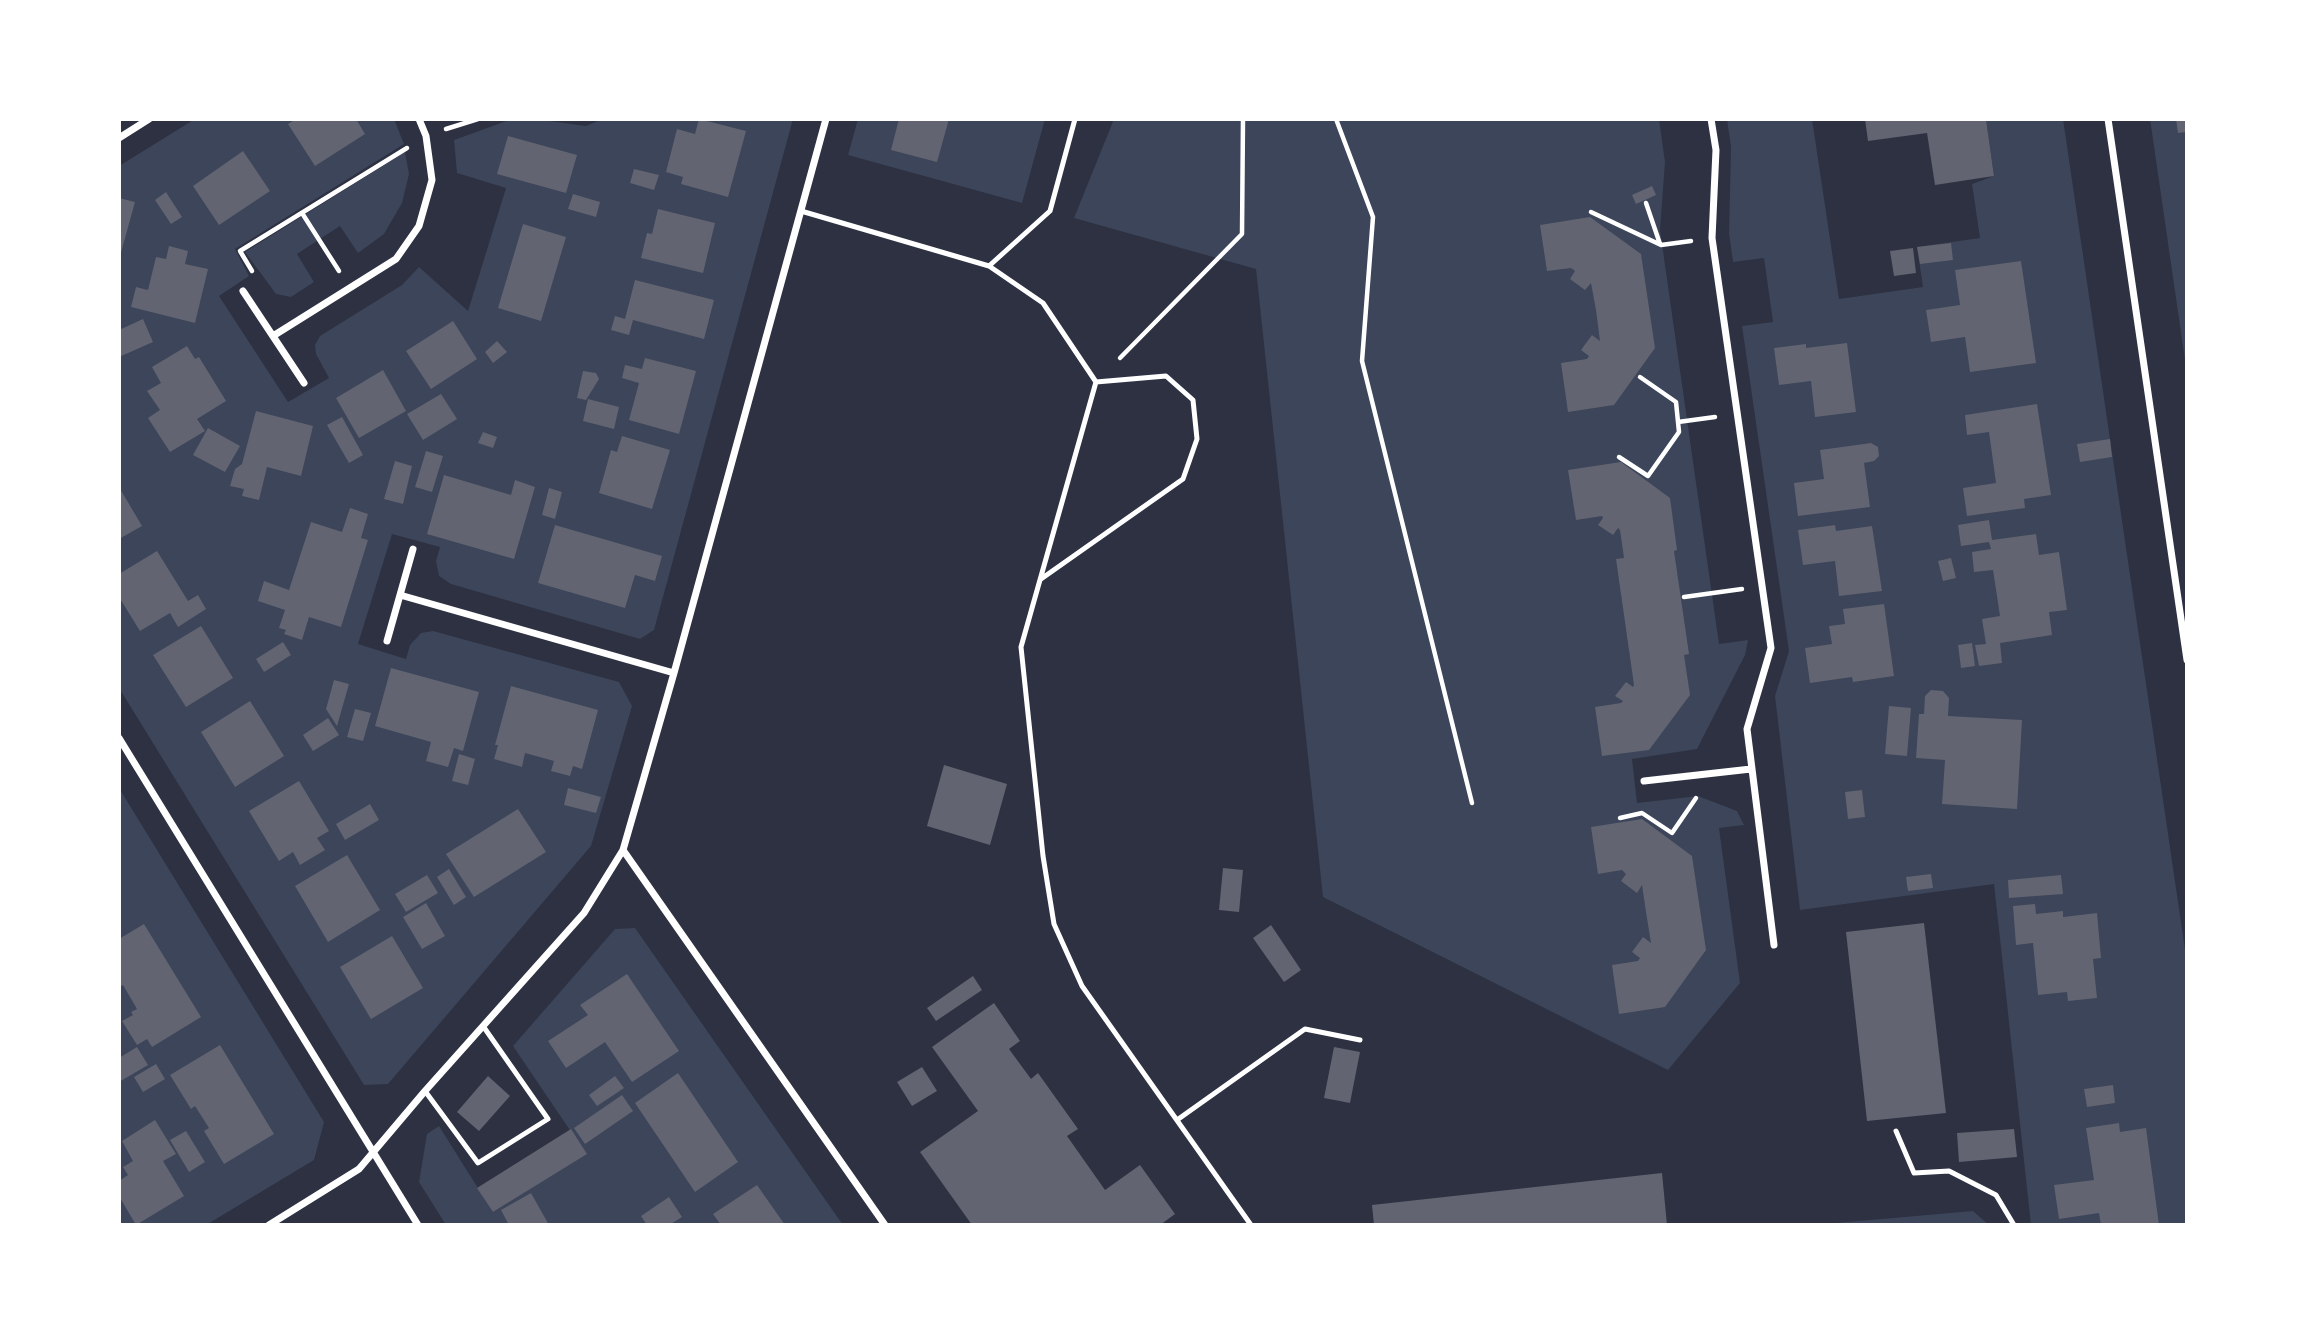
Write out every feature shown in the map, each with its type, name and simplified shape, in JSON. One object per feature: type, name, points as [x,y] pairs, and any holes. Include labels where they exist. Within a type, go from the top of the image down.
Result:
[{"type":"street","points":[[119,138],[148,119]]},
{"type":"street","points":[[272,336],[396,259],[419,226],[432,180],[426,136],[419,119]]},
{"type":"street","points":[[269,1225],[359,1169],[584,913],[623,850],[826,119]]},
{"type":"street","points":[[1711,119],[1716,150],[1712,238],[1771,648],[1747,729],[1774,945]]},
{"type":"street","points":[[2108,119],[2187,660]]},
{"type":"street","points":[[243,291],[304,383]]},
{"type":"street","points":[[387,641],[414,549]]},
{"type":"street","points":[[400,594],[674,673]]},
{"type":"street","points":[[119,738],[418,1225]]},
{"type":"street","points":[[1644,781],[1751,769]]},
{"type":"street","points":[[623,850],[885,1225]]},
{"type":"lane","points":[[989,267],[1050,211],[1074,119]]},
{"type":"lane","points":[[801,211],[989,267],[1043,303],[1097,382]]},
{"type":"lane","points":[[1040,579],[1183,479],[1197,439],[1193,400],[1166,376],[1097,382]]},
{"type":"lane","points":[[1097,382],[1021,648],[1043,856],[1054,924],[1082,986],[1251,1225]]},
{"type":"lane","points":[[425,1091],[478,1163],[548,1119],[483,1026]]},
{"type":"lane","points":[[1177,1121],[1305,1030],[1360,1040]]},
{"type":"lane","points":[[1896,1131],[1914,1173],[1950,1171],[1996,1195],[2014,1225]]},
{"type":"path","points":[[243,291],[258,279],[240,251],[426,136],[478,119]]},
{"type":"path","points":[[1097,382],[1242,234],[1243,119]]},
{"type":"path","points":[[1335,119],[1373,217],[1362,361],[1472,803]]},
{"type":"path","points":[[1646,203],[1661,245]]},
{"type":"path","points":[[1591,212],[1661,245],[1712,238]]},
{"type":"path","points":[[302,213],[349,288]]},
{"type":"path","points":[[1619,457],[1648,476],[1679,432],[1676,401],[1640,377]]},
{"type":"path","points":[[1678,422],[1737,414]]},
{"type":"path","points":[[1684,597],[1762,586]]},
{"type":"path","points":[[1620,818],[1643,813],[1672,832],[1698,796],[1696,775]]},
{"type":"shaded area","points":[[195,119],[394,119],[404,144],[235,249],[249,276],[219,296],[288,402],[329,378],[316,354],[315,345],[320,336],[402,285],[419,267],[468,311],[506,188],[457,173],[454,140],[512,119],[535,119],[586,126],[603,119],[793,119],[654,630],[640,639],[451,584],[439,576],[436,561],[440,547],[392,534],[358,644],[406,659],[410,645],[421,633],[433,631],[619,682],[632,706],[591,846],[388,1084],[364,1085],[119,688],[119,166]]},
{"type":"shaded area","points":[[858,119],[1045,119],[1022,203],[848,155]]},
{"type":"shaded area","points":[[1114,119],[1659,119],[1665,162],[1660,230],[1719,644],[1748,640],[1745,655],[1697,749],[1632,759],[1637,803],[1698,796],[1737,811],[1744,825],[1719,828],[1740,983],[1668,1070],[1323,897],[1256,269],[1074,218]]},
{"type":"shaded area","points":[[1727,119],[1812,119],[1839,299],[1923,287],[1917,247],[1980,238],[1972,184],[1994,176],[1986,119],[2063,119],[2187,963],[2187,1225],[2031,1225],[1994,884],[1800,910],[1775,696],[1789,651],[1742,326],[1773,322],[1764,258],[1733,262],[1729,233],[1731,147]]},
{"type":"shaded area","points":[[2150,119],[2187,119],[2187,374]]},
{"type":"shaded area","points":[[405,152],[409,174],[402,203],[384,234],[358,253],[340,226],[297,254],[314,282],[291,297],[276,294],[245,252]]},
{"type":"shaded area","points":[[119,788],[324,1122],[314,1160],[206,1225],[119,1225]]},
{"type":"shaded area","points":[[635,928],[843,1225],[446,1225],[419,1182],[427,1134],[439,1126],[493,1212],[586,1154],[513,1046],[615,929]]},
{"type":"shaded area","points":[[1973,1211],[1989,1225],[1813,1225]]},
{"type":"building","points":[[296,119],[356,119],[365,134],[315,166],[288,124]]},
{"type":"building","points":[[699,119],[746,131],[728,197],[681,184],[683,177],[666,172],[677,129],[695,134]]},
{"type":"building","points":[[899,119],[949,119],[937,162],[891,150]]},
{"type":"building","points":[[1865,119],[1986,119],[1994,176],[1935,185],[1927,133],[1868,141]]},
{"type":"building","points":[[2176,119],[2187,119],[2187,132],[2178,133]]},
{"type":"building","points":[[508,136],[577,155],[566,193],[497,174]]},
{"type":"building","points":[[243,151],[270,191],[219,225],[193,186]]},
{"type":"building","points":[[634,169],[659,175],[654,190],[630,183]]},
{"type":"building","points":[[1652,186],[1656,195],[1636,204],[1632,195]]},
{"type":"building","points":[[166,192],[182,217],[171,224],[155,200]]},
{"type":"building","points":[[573,194],[600,202],[596,217],[568,209]]},
{"type":"building","points":[[119,198],[135,202],[120,256],[119,256]]},
{"type":"building","points":[[658,209],[715,223],[703,273],[641,258],[647,233],[652,234]]},
{"type":"building","points":[[1590,217],[1641,254],[1655,348],[1614,405],[1568,412],[1561,363],[1587,359],[1589,356],[1581,350],[1592,335],[1600,341],[1596,310],[1591,283],[1585,290],[1570,279],[1575,271],[1571,268],[1547,271],[1540,225]]},
{"type":"building","points":[[523,224],[566,237],[541,321],[498,308]]},
{"type":"building","points":[[1951,243],[1953,260],[1920,264],[1917,247]]},
{"type":"building","points":[[169,246],[188,251],[185,264],[208,269],[195,323],[131,307],[136,287],[148,290],[156,257],[166,259]]},
{"type":"building","points":[[1913,248],[1916,273],[1894,276],[1890,251]]},
{"type":"building","points":[[2021,261],[2036,363],[1970,372],[1965,337],[1931,342],[1926,310],[1960,305],[1955,270]]},
{"type":"building","points":[[635,280],[714,300],[704,339],[633,320],[629,335],[611,330],[615,316],[625,319]]},
{"type":"building","points":[[143,319],[153,342],[119,357],[119,330]]},
{"type":"building","points":[[453,321],[477,359],[431,389],[406,351]]},
{"type":"building","points":[[497,341],[507,352],[493,363],[485,352]]},
{"type":"building","points":[[1847,343],[1856,412],[1815,417],[1811,381],[1779,385],[1774,348],[1806,344],[1806,348]]},
{"type":"building","points":[[187,346],[195,359],[199,357],[226,401],[197,419],[205,431],[170,452],[148,418],[160,410],[147,391],[161,383],[152,367]]},
{"type":"building","points":[[645,358],[696,371],[679,434],[629,420],[639,383],[622,378],[625,365],[642,369]]},
{"type":"building","points":[[383,370],[406,411],[359,438],[336,398]]},
{"type":"building","points":[[583,371],[596,373],[599,379],[586,400],[577,398]]},
{"type":"building","points":[[441,394],[457,419],[423,440],[407,414]]},
{"type":"building","points":[[588,399],[619,407],[614,429],[583,421]]},
{"type":"building","points":[[2037,404],[2051,495],[2024,499],[2025,508],[1967,516],[1963,488],[1996,483],[1989,432],[1967,435],[1965,415]]},
{"type":"building","points":[[256,411],[313,426],[301,476],[267,467],[259,500],[242,496],[244,489],[230,486],[235,469],[242,464]]},
{"type":"building","points":[[342,417],[363,455],[349,463],[327,425]]},
{"type":"building","points":[[208,428],[240,446],[225,472],[193,455]]},
{"type":"building","points":[[483,432],[497,437],[493,448],[478,443]]},
{"type":"building","points":[[622,436],[670,450],[652,509],[599,493],[611,450],[617,452]]},
{"type":"building","points":[[2110,439],[2112,457],[2080,462],[2077,444]]},
{"type":"building","points":[[1871,443],[1878,447],[1879,456],[1874,461],[1864,463],[1870,507],[1798,516],[1794,483],[1824,479],[1820,450]]},
{"type":"building","points":[[426,451],[443,456],[432,492],[415,487]]},
{"type":"building","points":[[395,461],[412,466],[403,504],[384,499]]},
{"type":"building","points":[[1621,462],[1670,498],[1677,550],[1674,551],[1689,654],[1684,655],[1690,695],[1649,750],[1602,756],[1595,707],[1621,703],[1623,701],[1615,696],[1626,682],[1633,687],[1634,685],[1616,559],[1624,558],[1618,528],[1613,535],[1598,525],[1602,516],[1576,520],[1568,470]]},
{"type":"building","points":[[444,475],[511,495],[515,480],[535,487],[514,559],[427,534]]},
{"type":"building","points":[[119,487],[142,526],[119,539]]},
{"type":"building","points":[[549,488],[562,492],[555,519],[542,515]]},
{"type":"building","points":[[350,508],[368,514],[361,538],[368,540],[341,627],[309,617],[302,640],[284,634],[286,630],[279,628],[285,610],[258,601],[264,581],[289,590],[311,522],[342,532]]},
{"type":"building","points":[[1989,520],[1992,540],[2036,534],[2039,555],[2059,552],[2067,610],[2049,612],[2052,635],[2000,643],[2002,663],[1979,666],[1975,645],[1986,644],[1982,619],[2000,616],[1993,570],[1974,572],[1972,552],[1991,549],[1989,542],[1961,546],[1958,525]]},
{"type":"building","points":[[555,525],[662,556],[655,581],[635,575],[625,608],[538,583]]},
{"type":"building","points":[[1835,525],[1836,531],[1872,526],[1882,591],[1839,596],[1835,561],[1803,565],[1798,530]]},
{"type":"building","points":[[157,551],[188,601],[198,595],[206,609],[178,627],[170,613],[140,631],[119,597],[119,574]]},
{"type":"building","points":[[1951,558],[1956,578],[1943,581],[1938,561]]},
{"type":"building","points":[[1884,604],[1894,676],[1853,682],[1852,677],[1810,683],[1805,648],[1832,644],[1829,626],[1845,624],[1843,609]]},
{"type":"building","points":[[201,626],[233,678],[186,707],[153,655]]},
{"type":"building","points":[[283,642],[291,655],[264,672],[256,659]]},
{"type":"building","points":[[1972,643],[1975,666],[1961,668],[1958,645]]},
{"type":"building","points":[[391,668],[479,692],[463,751],[454,748],[448,767],[426,761],[431,742],[375,726]]},
{"type":"building","points":[[334,680],[349,684],[337,726],[326,709]]},
{"type":"building","points":[[511,686],[598,710],[582,769],[573,766],[570,776],[551,771],[554,761],[525,753],[522,767],[494,759],[498,745],[495,745]]},
{"type":"building","points":[[1931,690],[1943,691],[1949,698],[1948,716],[2022,720],[2017,809],[1942,804],[1945,760],[1916,758],[1919,714],[1924,714],[1925,696]]},
{"type":"building","points":[[250,701],[284,756],[235,787],[201,732]]},
{"type":"building","points":[[1889,706],[1911,708],[1907,756],[1885,754]]},
{"type":"building","points":[[355,709],[371,713],[363,741],[347,737]]},
{"type":"building","points":[[328,718],[339,735],[313,751],[303,735]]},
{"type":"building","points":[[459,754],[475,759],[468,785],[452,781]]},
{"type":"building","points":[[944,765],[1007,784],[990,845],[927,826]]},
{"type":"building","points":[[299,781],[329,831],[317,838],[325,850],[300,865],[293,852],[279,861],[249,811]]},
{"type":"building","points":[[568,788],[601,797],[596,813],[564,805]]},
{"type":"building","points":[[1862,790],[1865,817],[1848,819],[1845,792]]},
{"type":"building","points":[[370,804],[379,820],[345,840],[336,824]]},
{"type":"building","points":[[518,809],[546,852],[474,897],[446,854]]},
{"type":"building","points":[[1642,819],[1692,856],[1706,950],[1665,1007],[1619,1014],[1612,965],[1638,961],[1640,958],[1632,952],[1643,937],[1651,943],[1642,885],[1637,893],[1621,881],[1626,874],[1622,870],[1598,874],[1591,827]]},
{"type":"building","points":[[347,855],[380,910],[328,942],[295,886]]},
{"type":"building","points":[[1223,868],[1243,870],[1239,912],[1219,910]]},
{"type":"building","points":[[449,869],[466,897],[454,905],[437,877]]},
{"type":"building","points":[[1931,874],[1933,888],[1908,891],[1906,877]]},
{"type":"building","points":[[427,875],[438,893],[406,912],[395,894]]},
{"type":"building","points":[[2061,875],[2063,894],[2009,898],[2008,880]]},
{"type":"building","points":[[426,903],[445,936],[422,949],[403,917]]},
{"type":"building","points":[[2035,904],[2036,914],[2063,911],[2063,917],[2097,913],[2101,958],[2093,959],[2097,998],[2068,1001],[2067,992],[2038,995],[2033,943],[2016,945],[2013,906]]},
{"type":"building","points":[[1924,923],[1946,1113],[1867,1121],[1846,932]]},
{"type":"building","points":[[144,924],[201,1017],[152,1047],[147,1039],[137,1045],[122,1021],[133,1015],[131,1012],[137,1009],[123,985],[119,987],[119,939]]},
{"type":"building","points":[[1271,925],[1301,970],[1284,982],[1253,938]]},
{"type":"building","points":[[392,936],[423,988],[371,1019],[340,967]]},
{"type":"building","points":[[627,974],[679,1051],[632,1082],[605,1042],[566,1068],[548,1041],[588,1015],[580,1005]]},
{"type":"building","points":[[973,976],[982,990],[936,1021],[927,1008]]},
{"type":"building","points":[[994,1003],[1020,1041],[1009,1049],[1031,1079],[1038,1073],[1078,1129],[1067,1136],[1105,1190],[1140,1165],[1175,1214],[1160,1225],[972,1225],[920,1152],[978,1111],[932,1047]]},
{"type":"building","points":[[220,1045],[274,1134],[224,1164],[204,1131],[209,1128],[195,1106],[191,1109],[170,1075]]},
{"type":"building","points":[[137,1047],[148,1065],[119,1082],[119,1058]]},
{"type":"building","points":[[1334,1047],[1360,1052],[1350,1103],[1324,1098]]},
{"type":"building","points":[[156,1064],[165,1079],[143,1092],[134,1077]]},
{"type":"building","points":[[922,1067],[937,1091],[912,1106],[897,1082]]},
{"type":"building","points":[[678,1073],[738,1162],[695,1192],[635,1103]]},
{"type":"building","points":[[488,1076],[510,1096],[479,1131],[457,1112]]},
{"type":"building","points":[[615,1076],[624,1088],[597,1106],[589,1095]]},
{"type":"building","points":[[2113,1085],[2115,1103],[2087,1107],[2084,1089]]},
{"type":"building","points":[[622,1095],[633,1111],[585,1144],[574,1128]]},
{"type":"building","points":[[155,1120],[176,1154],[163,1161],[184,1196],[136,1225],[119,1196],[119,1181],[128,1175],[123,1167],[133,1161],[122,1141]]},
{"type":"building","points":[[2119,1123],[2120,1132],[2146,1128],[2159,1225],[2101,1225],[2099,1213],[2059,1219],[2054,1185],[2094,1180],[2086,1128]]},
{"type":"building","points":[[571,1129],[587,1154],[493,1212],[477,1188]]},
{"type":"building","points":[[2014,1129],[2017,1157],[1959,1162],[1957,1133]]},
{"type":"building","points":[[186,1131],[205,1162],[189,1172],[170,1140]]},
{"type":"building","points":[[1662,1173],[1667,1225],[1374,1225],[1372,1205]]},
{"type":"building","points":[[757,1185],[785,1225],[721,1225],[713,1214]]},
{"type":"building","points":[[531,1193],[549,1225],[509,1225],[501,1210]]},
{"type":"building","points":[[669,1197],[682,1217],[669,1225],[647,1225],[641,1216]]}]
